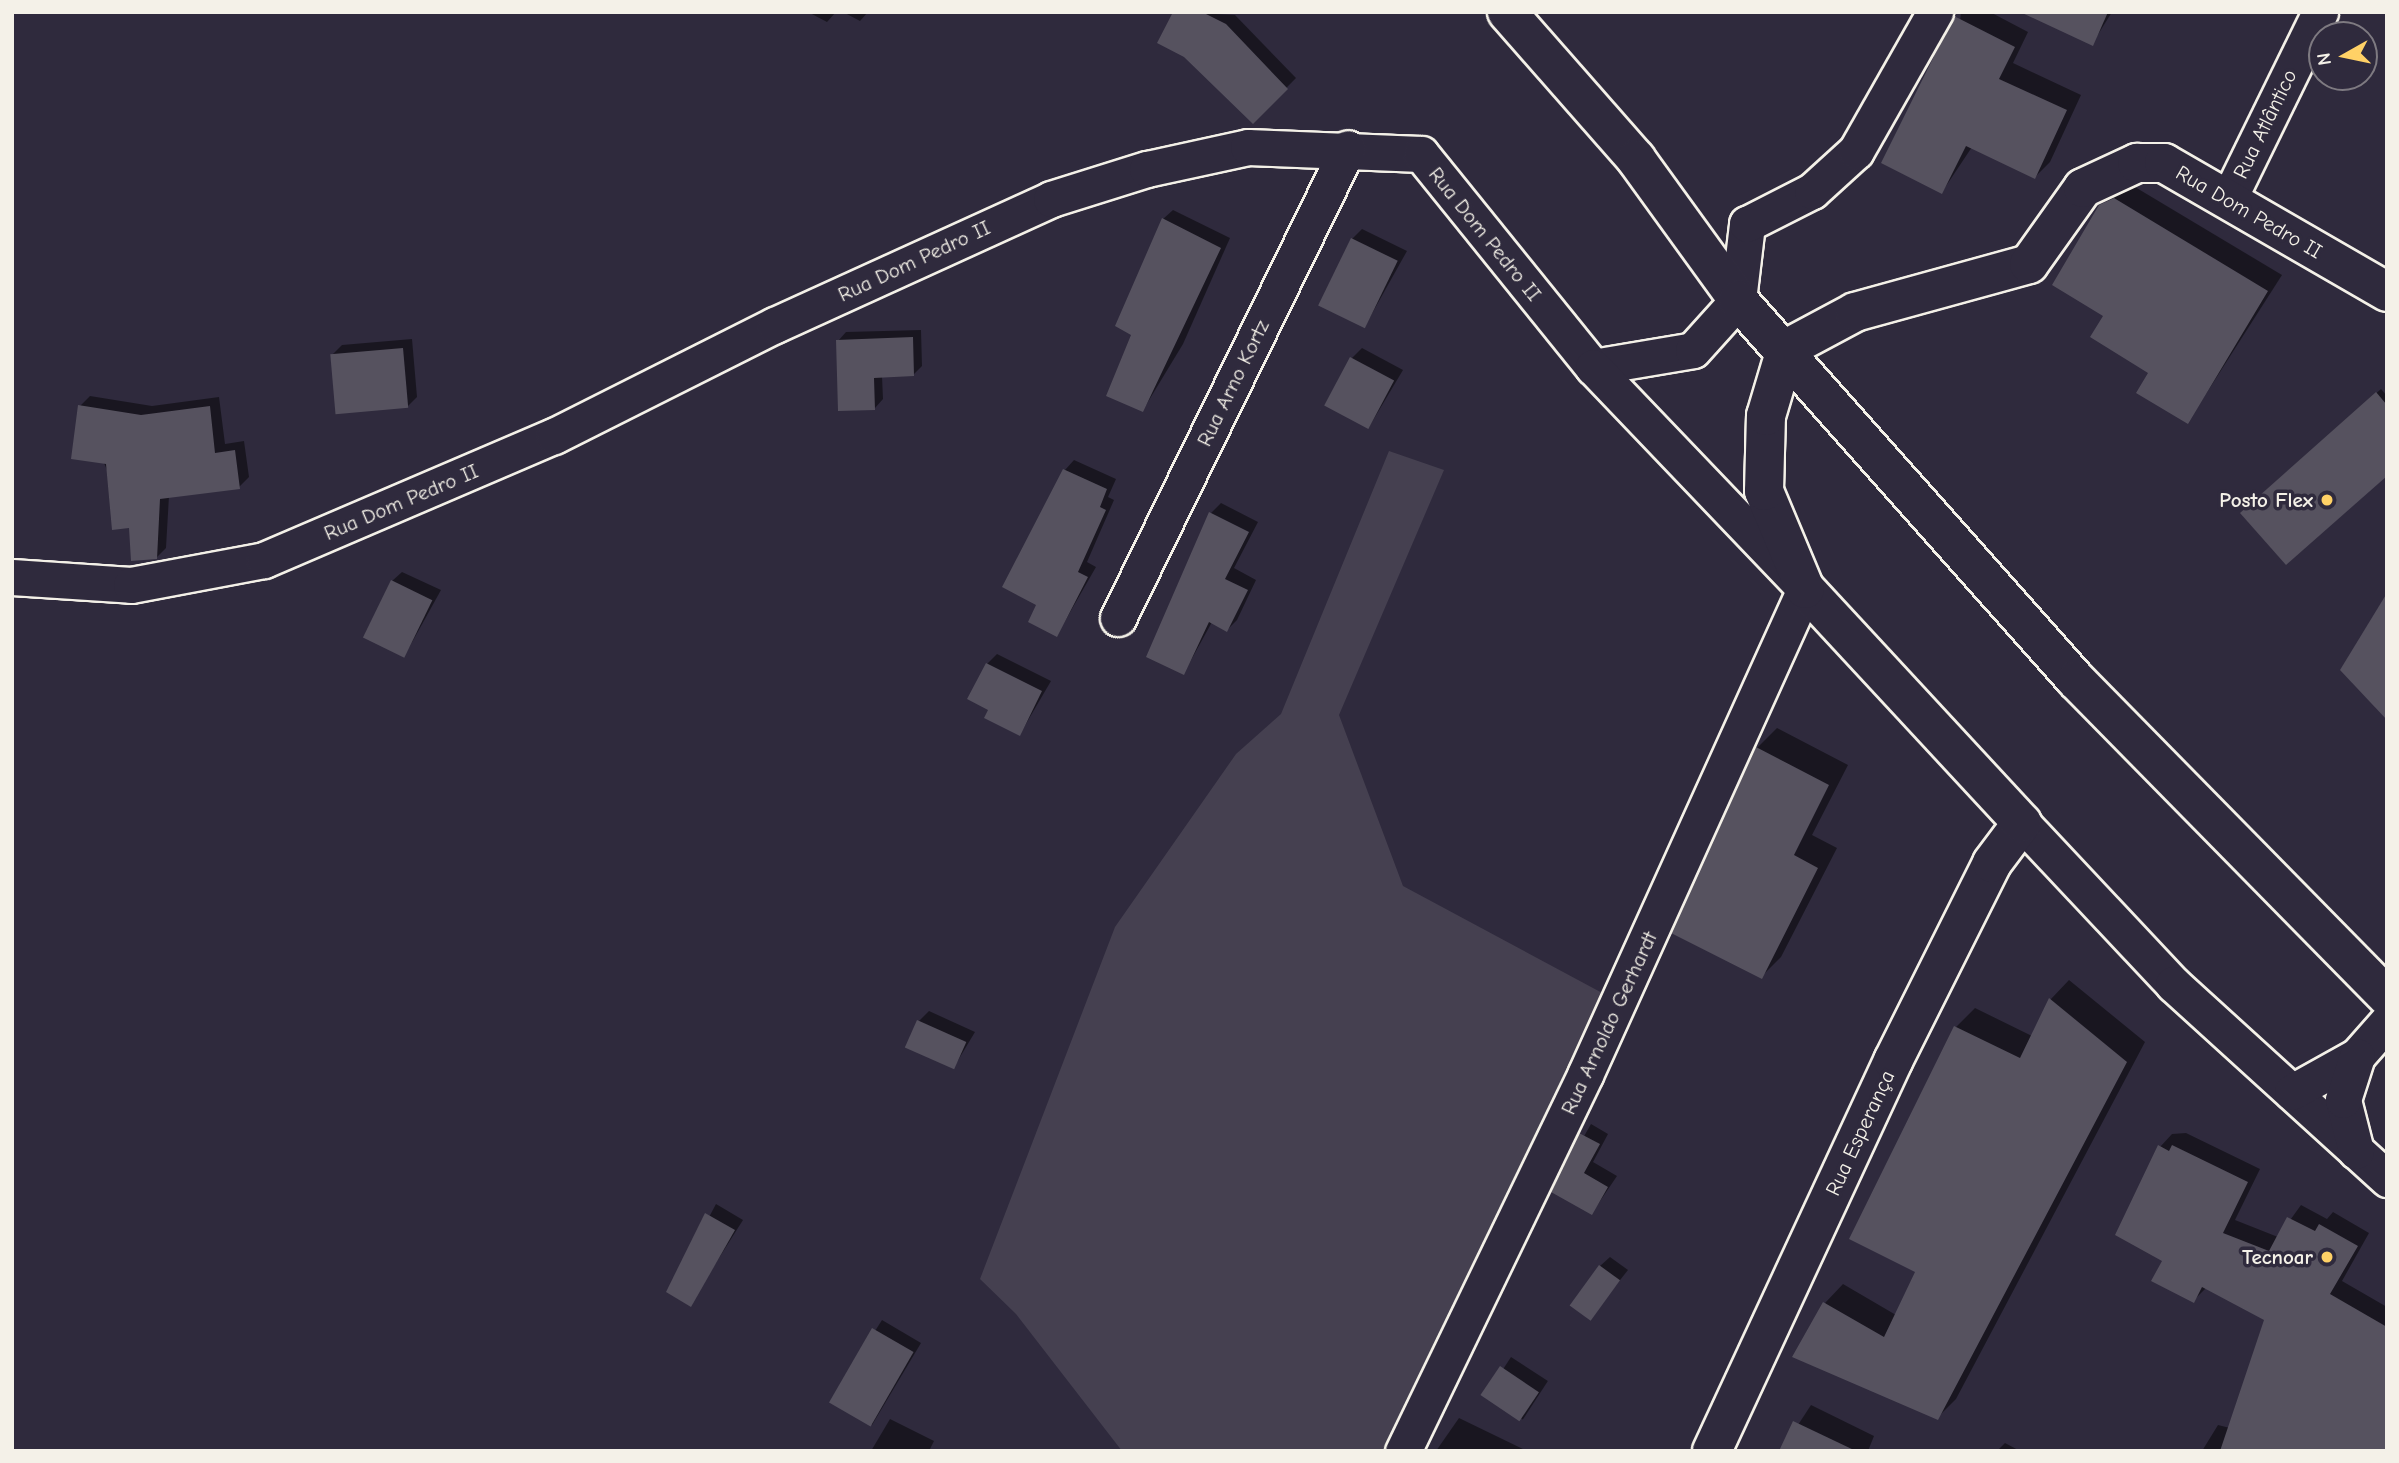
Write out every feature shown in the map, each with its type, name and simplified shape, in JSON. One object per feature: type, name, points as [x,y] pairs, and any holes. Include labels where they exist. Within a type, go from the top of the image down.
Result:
[{"type":"street","points":[[1507,12],[1636,159],[1738,300],[1786,349],[2076,680],[2387,997]]},
{"type":"street","points":[[1593,367],[1693,350],[1738,300],[1747,224],[1812,191],[1856,150],[1935,12]]},
{"type":"street","name":"Rua Atlântico","points":[[2229,198],[2320,12]]},
{"type":"street","name":"Rua Dom Pedro II","points":[[12,577],[131,585],[264,560],[554,436],[775,325],[1051,199],[1248,147],[1348,148],[1420,154],[1593,367],[1805,589]]},
{"type":"street","name":"Rua Arno Kortz","points":[[1118,618],[1348,148]]},
{"type":"street","name":"Rua Dom Pedro II","points":[[1786,349],[1855,312],[2029,264],[2083,188],[2137,163],[2164,163],[2229,198],[2387,292]]},
{"type":"street","points":[[1786,349],[1766,416],[1764,491],[1805,589],[2173,984],[2387,1179]]},
{"type":"street","name":"Rua Arnoldo Gerhardt","points":[[1403,1451],[1591,1063],[1805,589]]},
{"type":"street","name":"Rua Esperança","points":[[1712,1451],[1899,1049],[1992,863],[2022,823]]},
{"type":"street","points":[[2292,1092],[2357,1056],[2387,1022]]},
{"type":"street","points":[[2356,1151],[2343,1100],[2357,1056]]},
{"type":"shaded area","points":[[1389,451],[1444,470],[1339,715],[1403,886],[1606,995],[1387,1451],[1122,1451],[1016,1314],[980,1279],[1115,927],[1236,754],[1281,714]]},
{"type":"building","points":[[1173,12],[1202,12],[1226,24],[1288,89],[1253,124],[1184,57],[1157,43]]},
{"type":"building","points":[[2020,12],[2108,12],[2093,46]]},
{"type":"building","points":[[1954,16],[2015,47],[1999,79],[2067,110],[2035,179],[1966,146],[1942,194],[1881,163]]},
{"type":"building","points":[[2114,198],[2268,291],[2188,424],[2136,393],[2148,373],[2090,337],[2103,316],[2052,285],[2099,205]]},
{"type":"building","points":[[1162,218],[1221,248],[1143,412],[1106,396],[1131,335],[1115,326]]},
{"type":"building","points":[[1351,238],[1398,261],[1365,328],[1318,305]]},
{"type":"building","points":[[913,337],[914,376],[874,378],[875,410],[838,411],[836,340]]},
{"type":"building","points":[[403,348],[408,408],[336,414],[330,354]]},
{"type":"building","points":[[1350,357],[1394,380],[1368,429],[1324,406]]},
{"type":"building","points":[[2376,392],[2387,405],[2387,476],[2286,565],[2240,513]]},
{"type":"building","points":[[78,405],[141,415],[210,406],[215,453],[235,450],[240,489],[160,499],[157,559],[131,561],[129,528],[112,530],[106,464],[71,459]]},
{"type":"building","points":[[1063,469],[1107,489],[1100,507],[1106,510],[1078,572],[1088,577],[1057,637],[1028,622],[1036,605],[1002,587]]},
{"type":"building","points":[[1209,512],[1249,532],[1225,579],[1248,590],[1227,632],[1209,622],[1184,675],[1146,657]]},
{"type":"building","points":[[391,580],[432,600],[404,658],[363,638]]},
{"type":"building","points":[[2387,593],[2387,720],[2340,670]]},
{"type":"building","points":[[986,663],[1042,691],[1020,736],[984,718],[988,710],[967,699]]},
{"type":"building","points":[[1756,747],[1829,785],[1794,855],[1818,868],[1762,979],[1671,933]]},
{"type":"building","points":[[2049,998],[2127,1062],[1938,1420],[1792,1357],[1823,1302],[1884,1337],[1915,1272],[1849,1239],[1954,1026],[2020,1058]]},
{"type":"building","points":[[917,1020],[966,1042],[954,1069],[905,1047]]},
{"type":"building","points":[[1579,1133],[1600,1144],[1584,1173],[1608,1187],[1592,1215],[1551,1192]]},
{"type":"building","points":[[2158,1145],[2169,1151],[2172,1145],[2248,1182],[2223,1233],[2269,1251],[2287,1217],[2315,1231],[2319,1224],[2358,1246],[2330,1294],[2387,1327],[2387,1451],[2220,1451],[2264,1320],[2202,1287],[2194,1303],[2151,1281],[2162,1261],[2115,1235]]},
{"type":"building","points":[[705,1213],[735,1230],[691,1307],[666,1292]]},
{"type":"building","points":[[1599,1265],[1620,1280],[1591,1321],[1570,1305]]},
{"type":"building","points":[[872,1328],[914,1352],[871,1426],[829,1402]]},
{"type":"building","points":[[1500,1366],[1539,1392],[1519,1421],[1480,1395]]},
{"type":"building","points":[[1793,1421],[1856,1451],[1779,1451]]},
{"type":"place","name":"Posto Flex","points":[[2327,500]]},
{"type":"place","name":"Tecnoar","points":[[2327,1257]]}]
